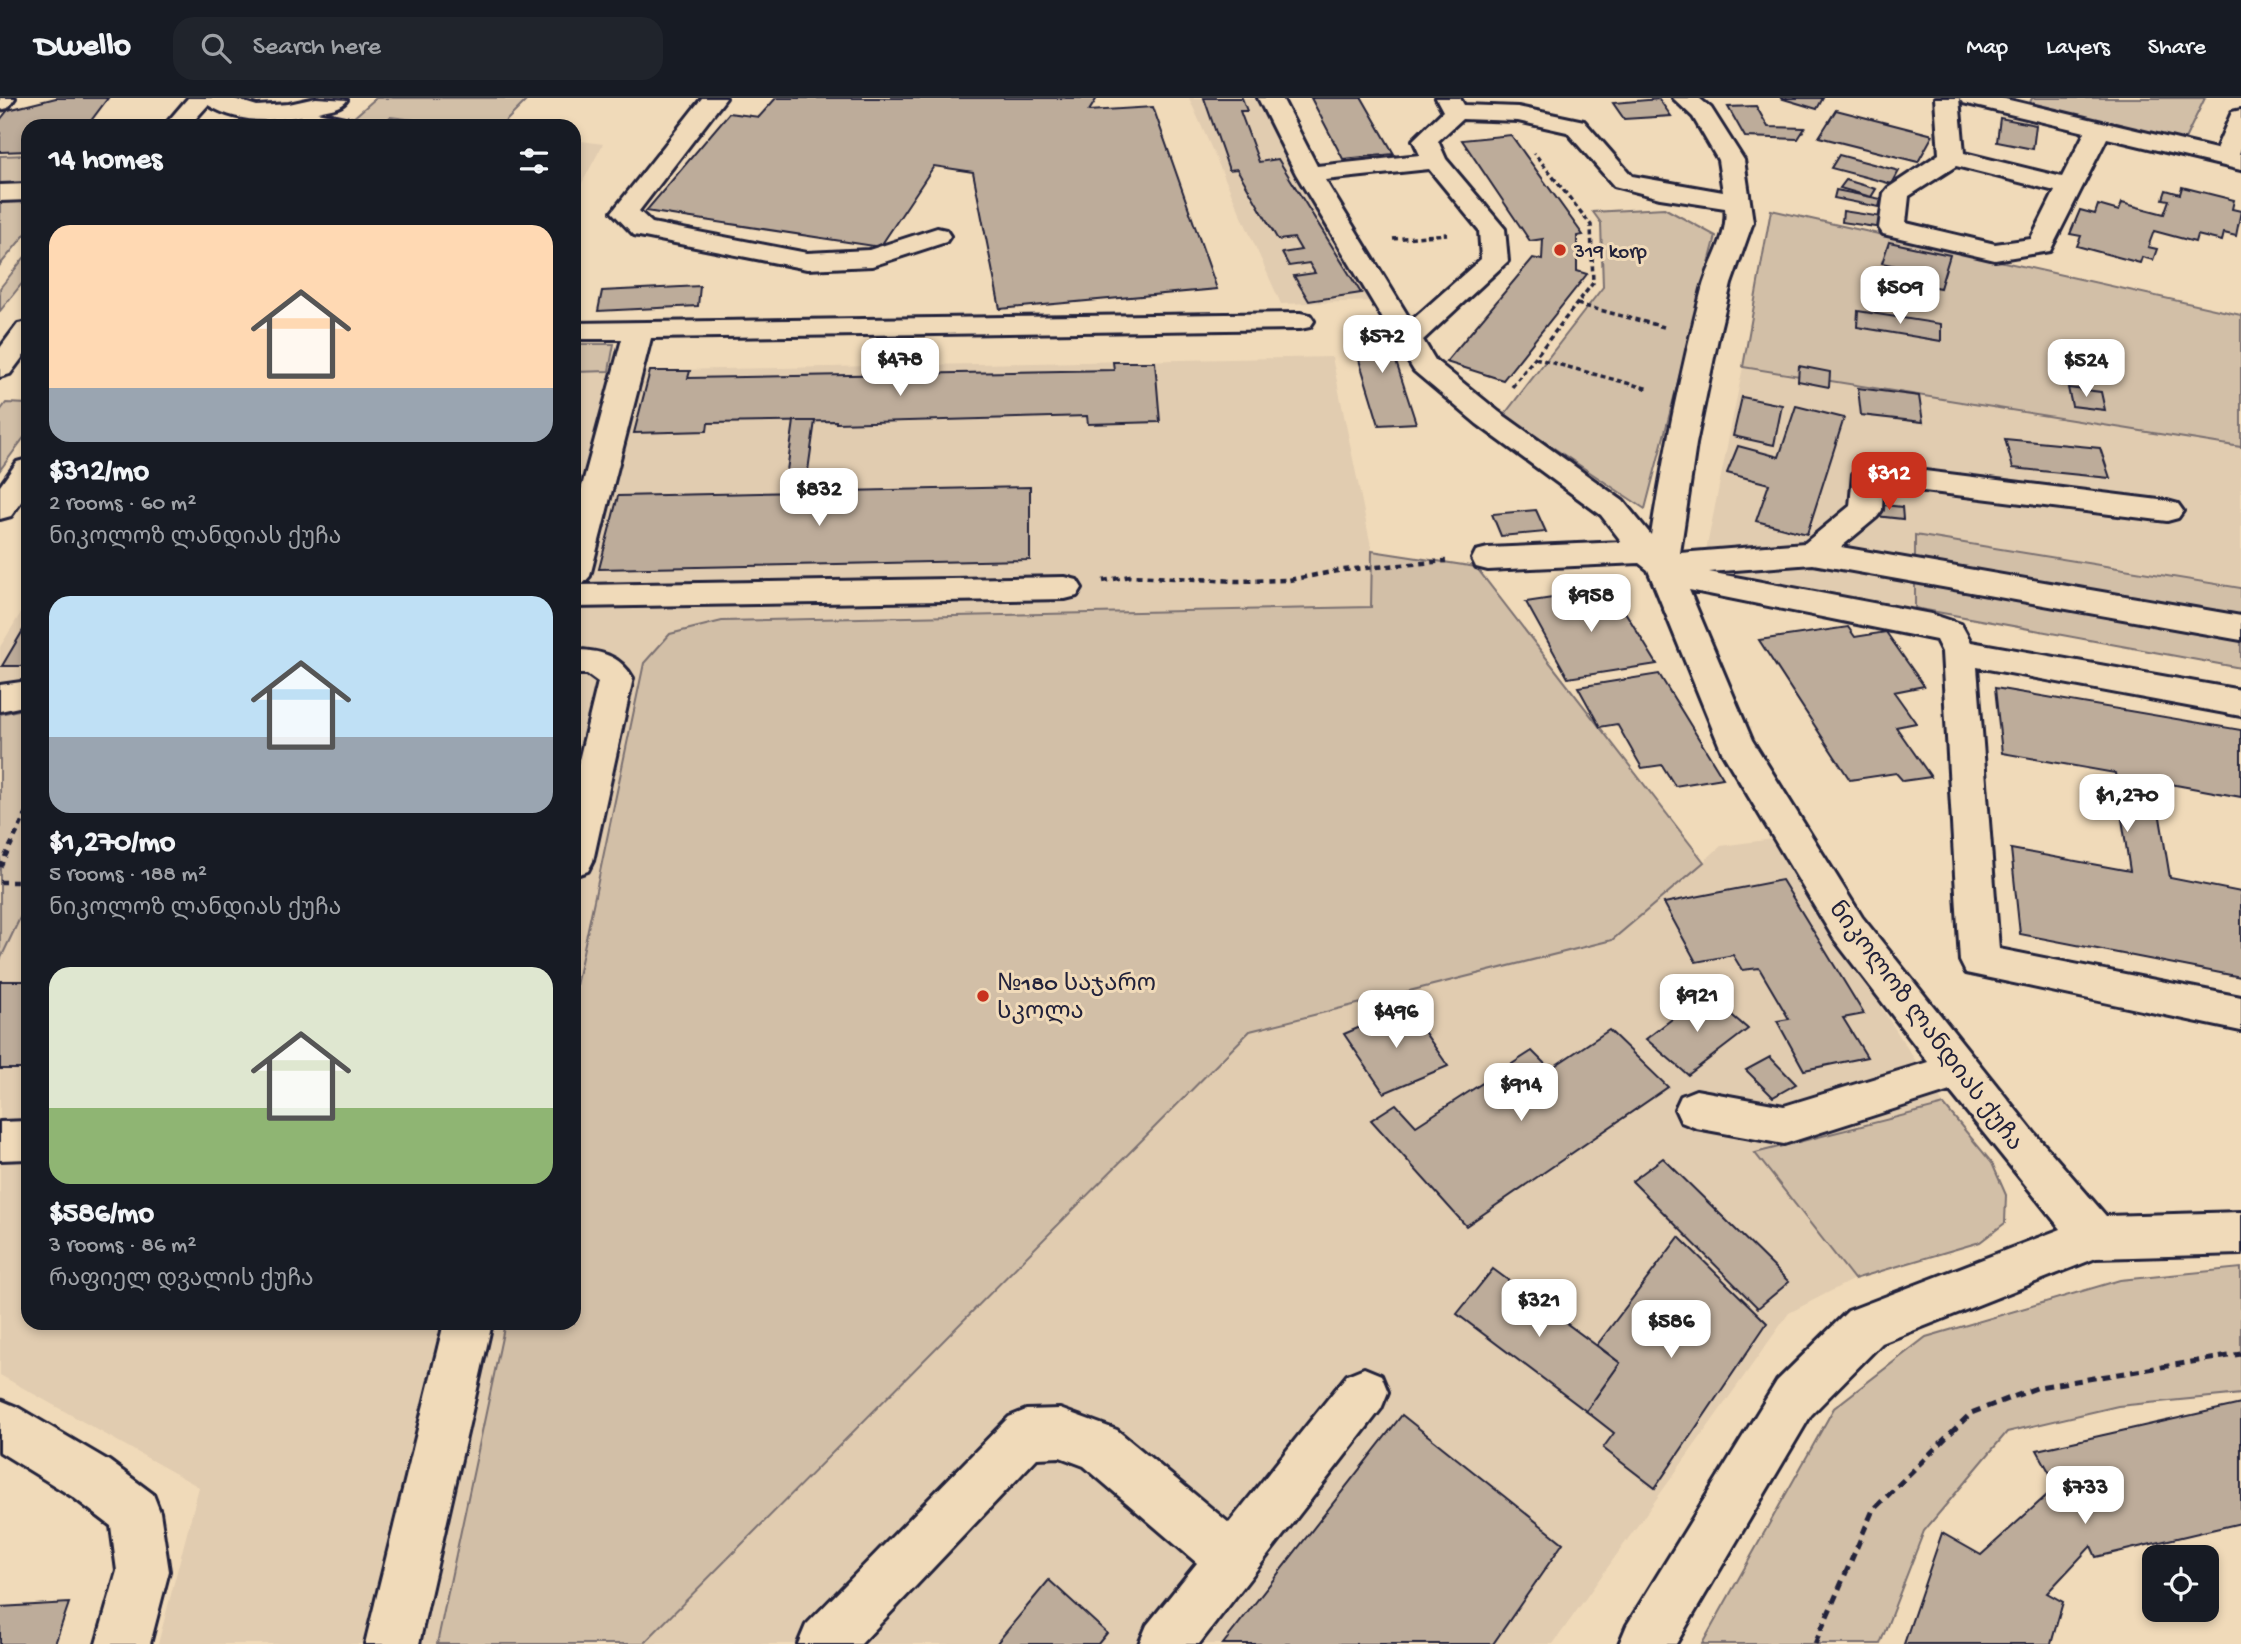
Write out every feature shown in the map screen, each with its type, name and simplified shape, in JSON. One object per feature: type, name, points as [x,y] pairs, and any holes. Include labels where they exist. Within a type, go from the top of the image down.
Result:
[{"type":"street","points":[[0,103],[3,98]]},
{"type":"street","points":[[182,119],[201,98]]},
{"type":"street","points":[[214,98],[235,110],[260,113],[286,112],[337,99]]},
{"type":"street","points":[[713,98],[625,212],[643,229],[807,261],[872,258],[937,236]]},
{"type":"street","name":"ნიკოლოზ ლანდიას ქუჩა","points":[[1270,98],[1309,174],[1424,365],[1488,418],[1612,508],[1658,564],[1735,743],[1848,928],[2095,1237]]},
{"type":"street","points":[[1658,564],[1704,338],[1717,284],[1740,222],[1731,160],[1702,113],[1685,98]]},
{"type":"street","points":[[1947,98],[1952,157]]},
{"type":"street","points":[[1971,98],[2233,161],[2241,117]]},
{"type":"street","points":[[311,119],[337,99]]},
{"type":"street","points":[[1409,338],[1495,261],[1492,229],[1435,161],[1425,140],[1452,105],[1518,114],[1575,126],[1623,181],[1660,190],[1737,202]]},
{"type":"street","points":[[2070,187],[1952,157],[1897,193],[1892,228],[1995,252],[2041,245],[2070,187],[2099,129]]},
{"type":"street","points":[[1309,174],[1435,161]]},
{"type":"street","points":[[0,192],[21,192]]},
{"type":"street","points":[[581,331],[1300,321]]},
{"type":"street","points":[[581,550],[639,330]]},
{"type":"street","points":[[0,368],[21,340]]},
{"type":"street","points":[[1813,553],[1866,510],[1868,474],[2167,511]]},
{"type":"street","points":[[0,509],[21,479]]},
{"type":"street","points":[[1488,559],[1658,564],[1813,553],[2241,628]]},
{"type":"street","points":[[1658,564],[1949,632],[1959,652],[1980,961],[2241,1014]]},
{"type":"street","points":[[581,596],[1065,588]]},
{"type":"street","points":[[1959,652],[2241,703]]},
{"type":"street","points":[[581,662],[595,662],[616,678],[581,830]]},
{"type":"street","points":[[0,698],[21,694]]},
{"type":"street","points":[[1696,1109],[1784,1125],[1959,1070]]},
{"type":"street","points":[[0,1140],[21,1140]]},
{"type":"street","points":[[1646,1644],[1794,1398],[1864,1327],[2095,1237],[2241,1233]]},
{"type":"street","points":[[393,1644],[466,1330]]},
{"type":"street","points":[[1166,1644],[1364,1392]]},
{"type":"street","points":[[0,1424],[91,1479],[135,1512],[143,1571],[123,1644]]},
{"type":"street","points":[[825,1644],[1026,1434],[1059,1433],[1100,1447],[1232,1560]]},
{"type":"path","points":[[1488,418],[1593,284],[1591,225],[1527,145]]},
{"type":"path","points":[[1351,243],[1492,229]]},
{"type":"path","points":[[1577,304],[1704,338]]},
{"type":"path","points":[[1535,358],[1690,400]]},
{"type":"path","points":[[1065,588],[1130,576],[1237,581],[1289,580],[1366,568],[1488,559]]},
{"type":"path","points":[[0,867],[21,824]]},
{"type":"path","points":[[0,882],[21,882]]},
{"type":"path","points":[[1815,1644],[1873,1510],[1970,1413],[2039,1387],[2241,1354]]},
{"type":"shaded area","points":[[376,98],[529,98],[508,119],[352,119]]},
{"type":"shaded area","points":[[1189,98],[1259,98],[1377,301],[1281,304]]},
{"type":"shaded area","points":[[2032,98],[2205,98],[2184,141],[2028,107]]},
{"type":"shaded area","points":[[581,141],[603,144],[581,185]]},
{"type":"shaded area","points":[[21,155],[21,240],[0,265],[0,156]]},
{"type":"shaded area","points":[[1664,208],[1716,236],[1645,509],[1504,415],[1603,287],[1601,223],[1593,212]]},
{"type":"shaded area","points":[[1771,210],[2241,315],[2241,447],[1743,367]]},
{"type":"shaded area","points":[[21,262],[21,285],[0,311],[0,288]]},
{"type":"shaded area","points":[[581,344],[614,344],[609,371],[581,372]]},
{"type":"shaded area","name":"№180 საჯარო სკოლა","points":[[1332,357],[1372,551],[1476,567],[1704,861],[1721,846],[1773,839],[1944,1105],[1767,1151],[1854,1279],[1789,1313],[1553,1644],[158,1644],[199,1487],[0,1375],[0,960],[21,916],[21,1330],[581,1330],[581,372]]},
{"type":"shaded area","points":[[1743,367],[2241,447],[2241,588],[1916,535],[1915,608],[1702,571]]},
{"type":"shaded area","points":[[6,403],[21,404],[21,442],[0,470],[0,411]]},
{"type":"shaded area","points":[[1915,535],[2241,588],[2241,668],[1915,608]]},
{"type":"shaded area","name":"№180 საჯარო სკოლა","points":[[1372,551],[1476,567],[1704,862],[1612,940],[1250,1031],[643,1644],[437,1644],[504,1330],[581,1330],[581,962],[644,663],[670,634],[722,621],[1371,607]]},
{"type":"shaded area","points":[[21,612],[21,710],[0,714],[0,647]]},
{"type":"shaded area","points":[[21,710],[21,916],[0,960],[0,714]]},
{"type":"shaded area","points":[[1944,1105],[1992,1163],[2006,1195],[2005,1223],[1980,1242],[1854,1279],[1755,1153]]},
{"type":"shaded area","points":[[2241,1268],[2241,1394],[2118,1406],[2007,1432],[1924,1531],[1880,1644],[1702,1644],[1834,1408],[1926,1337],[2120,1280]]},
{"type":"building","points":[[56,98],[108,98],[92,119],[21,119],[21,151],[0,152],[0,120],[8,110]]},
{"type":"building","points":[[776,98],[1097,98],[1089,111],[1153,107],[1217,289],[1000,309],[973,172],[934,166],[880,247],[646,211],[729,113],[759,117]]},
{"type":"building","points":[[1204,98],[1242,98],[1247,111],[1240,111],[1259,162],[1278,159],[1361,293],[1309,301],[1294,276],[1315,273],[1309,263],[1289,266],[1282,253],[1301,250],[1294,238],[1278,240],[1237,169],[1229,170]]},
{"type":"building","points":[[1311,98],[1362,98],[1394,154],[1343,159]]},
{"type":"building","points":[[1780,98],[1823,98],[1817,109]]},
{"type":"building","points":[[1659,99],[1671,116],[1624,119],[1613,103]]},
{"type":"building","points":[[1756,106],[1768,127],[1805,128],[1798,139],[1745,137],[1728,107]]},
{"type":"building","points":[[1836,110],[1933,135],[1918,162],[1819,137]]},
{"type":"building","points":[[2000,118],[2036,125],[2033,149],[1997,142]]},
{"type":"building","name":"319 korp","points":[[1511,135],[1583,235],[1577,236],[1577,271],[1587,274],[1503,380],[1446,362],[1533,258],[1542,260],[1543,239],[1530,241],[1462,140]]},
{"type":"building","points":[[1839,155],[1899,171],[1892,184],[1831,168]]},
{"type":"building","points":[[1846,180],[1876,189],[1871,197],[1840,188]]},
{"type":"building","points":[[2182,187],[2234,200],[2232,209],[2241,211],[2236,236],[2224,233],[2222,241],[2197,235],[2195,242],[2154,231],[2148,247],[2157,249],[2153,260],[2142,257],[2140,263],[2077,246],[2081,236],[2070,234],[2080,210],[2095,214],[2098,205],[2119,211],[2122,203],[2164,214],[2169,200],[2163,199],[2166,190],[2180,194]]},
{"type":"building","points":[[1836,190],[1881,199],[1879,207],[1834,198]]},
{"type":"building","points":[[1843,211],[1882,217],[1882,228],[1842,222]]},
{"type":"building","points":[[1889,242],[1950,255],[1940,288],[1910,282],[1914,270],[1882,263]]},
{"type":"building","points":[[700,286],[698,306],[598,311],[602,291]]},
{"type":"building","points":[[1858,311],[1941,324],[1941,341],[1857,327]]},
{"type":"building","points":[[1384,325],[1416,423],[1379,425],[1349,327]]},
{"type":"building","points":[[1113,362],[1155,362],[1160,422],[1088,424],[1087,416],[836,423],[708,423],[707,431],[634,433],[650,371],[690,371],[688,378],[1114,370]]},
{"type":"building","points":[[1799,366],[1830,372],[1829,387],[1798,381]]},
{"type":"building","points":[[1858,388],[1919,396],[1923,422],[1861,415]]},
{"type":"building","points":[[2068,388],[2101,392],[2105,410],[2072,406]]},
{"type":"building","points":[[1742,397],[1782,405],[1774,445],[1733,436]]},
{"type":"building","points":[[1796,406],[1844,418],[1807,534],[1756,521],[1769,484],[1727,473],[1738,446],[1779,457]]},
{"type":"building","points":[[794,421],[815,421],[805,492],[784,492]]},
{"type":"building","points":[[2005,439],[2100,448],[2110,478],[2013,468]]},
{"type":"building","points":[[1030,487],[1030,560],[599,569],[618,496]]},
{"type":"building","points":[[1875,504],[1902,507],[1903,519],[1876,516]]},
{"type":"building","points":[[1536,510],[1546,532],[1501,536],[1492,514]]},
{"type":"building","points":[[1611,589],[1657,664],[1568,678],[1526,602]]},
{"type":"building","points":[[1848,627],[1855,637],[1886,632],[1924,686],[1894,692],[1916,723],[1896,727],[1931,777],[1903,781],[1896,773],[1850,780],[1759,640]]},
{"type":"building","points":[[21,634],[21,666],[2,666]]},
{"type":"building","points":[[1659,674],[1723,778],[1675,786],[1662,765],[1642,768],[1617,724],[1600,727],[1578,687]]},
{"type":"building","points":[[1995,688],[2241,730],[2241,797],[2154,781],[2170,878],[2241,892],[2241,977],[2020,934],[2011,849],[2130,871],[2115,773],[2002,753]]},
{"type":"building","points":[[1782,880],[1864,1014],[1843,1018],[1867,1057],[1804,1070],[1777,1021],[1789,1019],[1759,968],[1742,970],[1733,955],[1696,962],[1664,903]]},
{"type":"building","points":[[0,981],[21,981],[21,1069],[0,1069]]},
{"type":"building","points":[[1706,993],[1748,1029],[1688,1075],[1646,1039]]},
{"type":"building","points":[[1407,1007],[1448,1066],[1384,1093],[1344,1034]]},
{"type":"building","points":[[1609,1030],[1668,1087],[1466,1226],[1371,1120],[1396,1104],[1416,1126],[1532,1051],[1550,1069]]},
{"type":"building","points":[[1770,1057],[1796,1084],[1773,1097],[1746,1070]]},
{"type":"building","points":[[1663,1158],[1789,1282],[1758,1308],[1632,1181]]},
{"type":"building","points":[[1679,1237],[1767,1323],[1655,1488],[1603,1448],[1614,1433],[1586,1411],[1620,1363],[1597,1345]]},
{"type":"building","points":[[1493,1269],[1620,1363],[1586,1411],[1457,1314]]},
{"type":"building","points":[[2241,1404],[2241,1523],[2096,1557],[2091,1546],[2047,1593],[2063,1602],[2051,1644],[1904,1644],[1942,1533],[1981,1555],[2057,1486],[2037,1450]]},
{"type":"building","points":[[1402,1415],[1563,1543],[1493,1644],[1223,1644]]},
{"type":"building","points":[[1049,1580],[1107,1633],[1098,1644],[996,1644]]},
{"type":"building","points":[[69,1603],[55,1644],[0,1644],[0,1607]]},
{"type":"place","name":"319 korp","points":[[1560,250]]},
{"type":"place","name":"№180 საჯარო სკოლა","points":[[983,996]]}]
